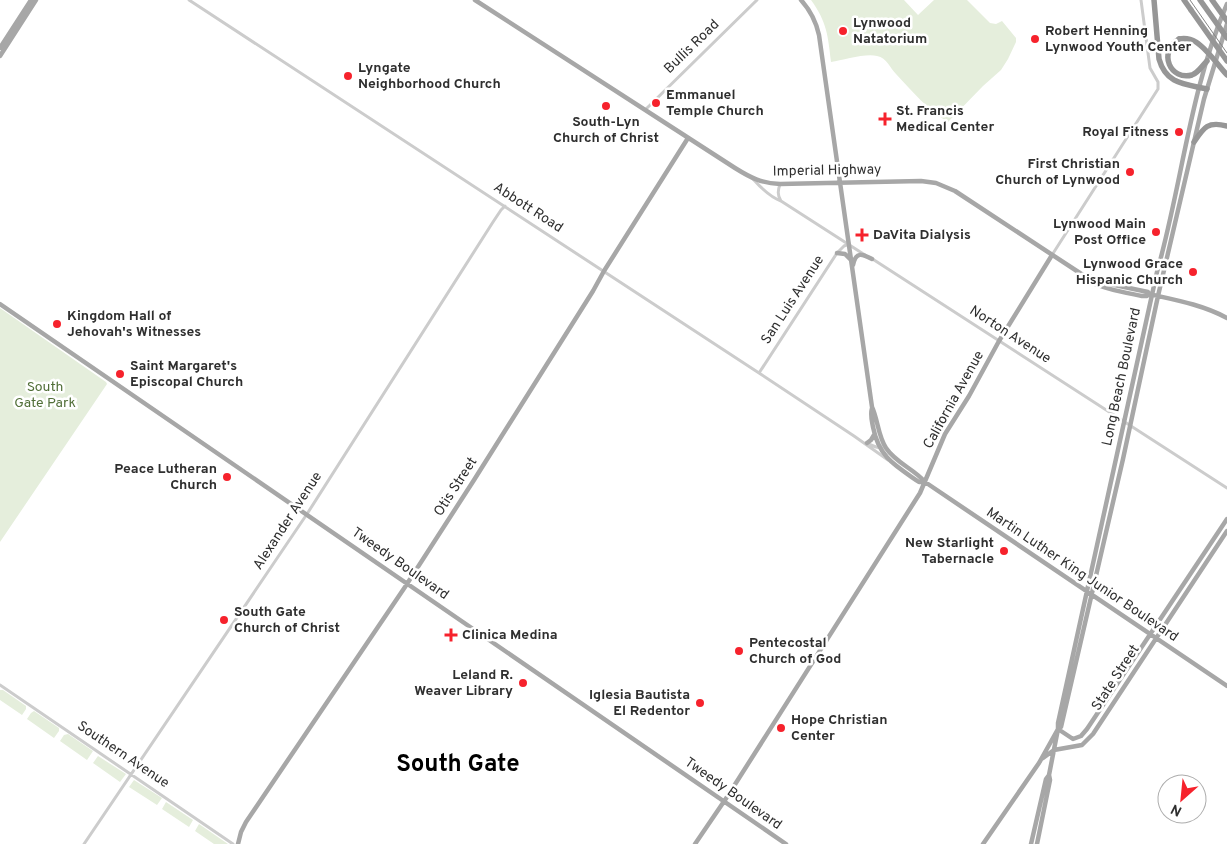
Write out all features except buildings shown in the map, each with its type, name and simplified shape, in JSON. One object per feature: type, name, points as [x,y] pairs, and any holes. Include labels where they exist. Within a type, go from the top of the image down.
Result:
[{"type":"highway","points":[[1154,0],[1161,67],[1171,79],[1207,88]]},
{"type":"highway","points":[[1184,0],[1227,61]]},
{"type":"highway","points":[[1200,0],[1227,38]]},
{"type":"highway","points":[[1212,0],[1227,22]]},
{"type":"highway","points":[[1207,61],[1198,71],[1191,75],[1182,75],[1170,68],[1168,61],[1169,50],[1173,43],[1179,39],[1195,41],[1227,76]]},
{"type":"highway","points":[[1194,142],[1209,124],[1216,123],[1227,126]]},
{"type":"main road","points":[[0,48],[30,0]]},
{"type":"main road","points":[[0,56],[36,0]]},
{"type":"main road","name":"Imperial Highway","points":[[475,0],[752,178],[762,182],[780,184],[921,181],[936,183],[955,191],[1086,277],[1086,280],[1101,287],[1147,296],[1158,296],[1208,308],[1227,318]]},
{"type":"main road","name":"Martin Luther King Junior Boulevard","points":[[801,0],[810,11],[818,28],[872,407],[886,447],[892,456],[926,482],[1227,686]]},
{"type":"main road","name":"Long Beach Boulevard","points":[[1037,844],[1058,729],[1061,727],[1090,593],[1151,295],[1175,202],[1200,87],[1227,4]]},
{"type":"main road","name":"Long Beach Boulevard","points":[[1090,593],[1123,459],[1194,142],[1207,88],[1227,22]]},
{"type":"main road","name":"Otis Street","points":[[238,844],[243,826],[474,480],[688,138]]},
{"type":"main road","points":[[837,253],[845,254],[851,260]]},
{"type":"main road","points":[[852,269],[854,260],[858,256],[864,255],[872,259]]},
{"type":"main road","name":"California Avenue","points":[[695,844],[920,492],[926,482],[944,434],[975,387],[999,341],[1052,255]]},
{"type":"main road","name":"Tweedy Boulevard","points":[[0,304],[786,844]]},
{"type":"main road","name":"Martin Luther King Junior Boulevard","points":[[872,407],[874,435],[889,461],[919,482],[926,482]]},
{"type":"main road","points":[[867,443],[874,435]]},
{"type":"main road","points":[[1120,441],[1122,444],[1120,456],[1123,459]]},
{"type":"main road","points":[[1114,470],[1117,472],[1115,481],[1117,485]]},
{"type":"main road","name":"State Street","points":[[983,844],[1038,763],[1058,729],[1073,739],[1081,736],[1087,730],[1227,519]]},
{"type":"main road","name":"State Street","points":[[1038,763],[1045,755],[1054,750],[1082,745],[1090,737],[1227,531]]},
{"type":"main road","points":[[1200,560],[1205,564]]},
{"type":"main road","name":"Long Beach Boulevard","points":[[1032,844],[1046,779],[1049,775]]},
{"type":"street","name":"Abbott Road","points":[[189,0],[759,373],[889,461]]},
{"type":"street","name":"Bullis Road","points":[[644,110],[757,0]]},
{"type":"street","name":"California Avenue","points":[[1052,255],[1158,88],[1158,82],[1150,68],[1141,0]]},
{"type":"street","name":"Norton Avenue","points":[[752,178],[775,199],[849,244],[1227,488]]},
{"type":"street","points":[[780,184],[778,197],[781,201]]},
{"type":"street","name":"Alexander Avenue","points":[[84,844],[307,514],[505,206]]},
{"type":"street","name":"San Luis Avenue","points":[[759,373],[837,253],[849,244]]},
{"type":"street","name":"Abbott Road","points":[[854,436],[880,448]]},
{"type":"street","points":[[880,448],[886,447]]},
{"type":"street","name":"Southern Avenue","points":[[0,685],[233,844]]},
{"type":"green space","points":[[811,0],[904,0],[918,15],[934,0],[967,0],[990,23],[996,24],[1002,21],[1016,38],[1016,42],[1001,70],[948,122],[920,100],[886,61],[880,57],[867,55],[831,62],[826,30]]},
{"type":"green space","name":"South Gate Park","points":[[0,308],[107,384],[0,542]]},
{"type":"green space","points":[[0,690],[3,690],[26,706],[22,715],[0,700]]},
{"type":"green space","points":[[34,711],[59,728],[54,738],[27,719]]},
{"type":"green space","points":[[68,734],[93,751],[87,760],[60,741],[64,735]]},
{"type":"green space","points":[[98,756],[126,774],[120,782],[93,763]]},
{"type":"green space","points":[[134,780],[162,798],[157,805],[129,787]]},
{"type":"green space","points":[[166,802],[193,820],[189,827],[162,809]]},
{"type":"green space","points":[[199,824],[228,844],[214,844],[195,831]]},
{"type":"tram line","points":[[1190,0],[1227,53]]},
{"type":"place","name":"Lynwood Natatorium","points":[[843,31]]},
{"type":"place","name":"Robert Henning Lynwood Youth Center","points":[[1035,39]]},
{"type":"place","name":"Lyngate Neighborhood Church","points":[[348,76]]},
{"type":"place","name":"Emmanuel Temple Church","points":[[656,103]]},
{"type":"place","name":"South-Lyn Church of Christ","points":[[606,106]]},
{"type":"place","name":"St. Francis Medical Center","points":[[885,119]]},
{"type":"place","name":"Royal Fitness","points":[[1179,132]]},
{"type":"place","name":"First Christian Church of Lynwood","points":[[1130,172]]},
{"type":"place","name":"Lynwood Main Post Office","points":[[1156,232]]},
{"type":"place","name":"DaVita Dialysis","points":[[862,235]]},
{"type":"place","name":"Lynwood Grace Hispanic Church","points":[[1193,272]]},
{"type":"place","name":"Kingdom Hall of Jehovah's Witnesses","points":[[57,324]]},
{"type":"place","name":"Saint Margaret's Episcopal Church","points":[[120,374]]},
{"type":"place","name":"Peace Lutheran Church","points":[[227,477]]},
{"type":"place","name":"New Starlight Tabernacle","points":[[1004,551]]},
{"type":"place","name":"South Gate Church of Christ","points":[[224,620]]},
{"type":"place","name":"Clinica Medina","points":[[451,635]]},
{"type":"place","name":"Pentecostal Church of God","points":[[739,651]]},
{"type":"place","name":"Leland R. Weaver Library","points":[[523,683]]},
{"type":"place","name":"Iglesia Bautista El Redentor","points":[[700,703]]},
{"type":"place","name":"Hope Christian Center","points":[[781,728]]},
{"type":"district","name":"South Gate","points":[[458,765]]}]
